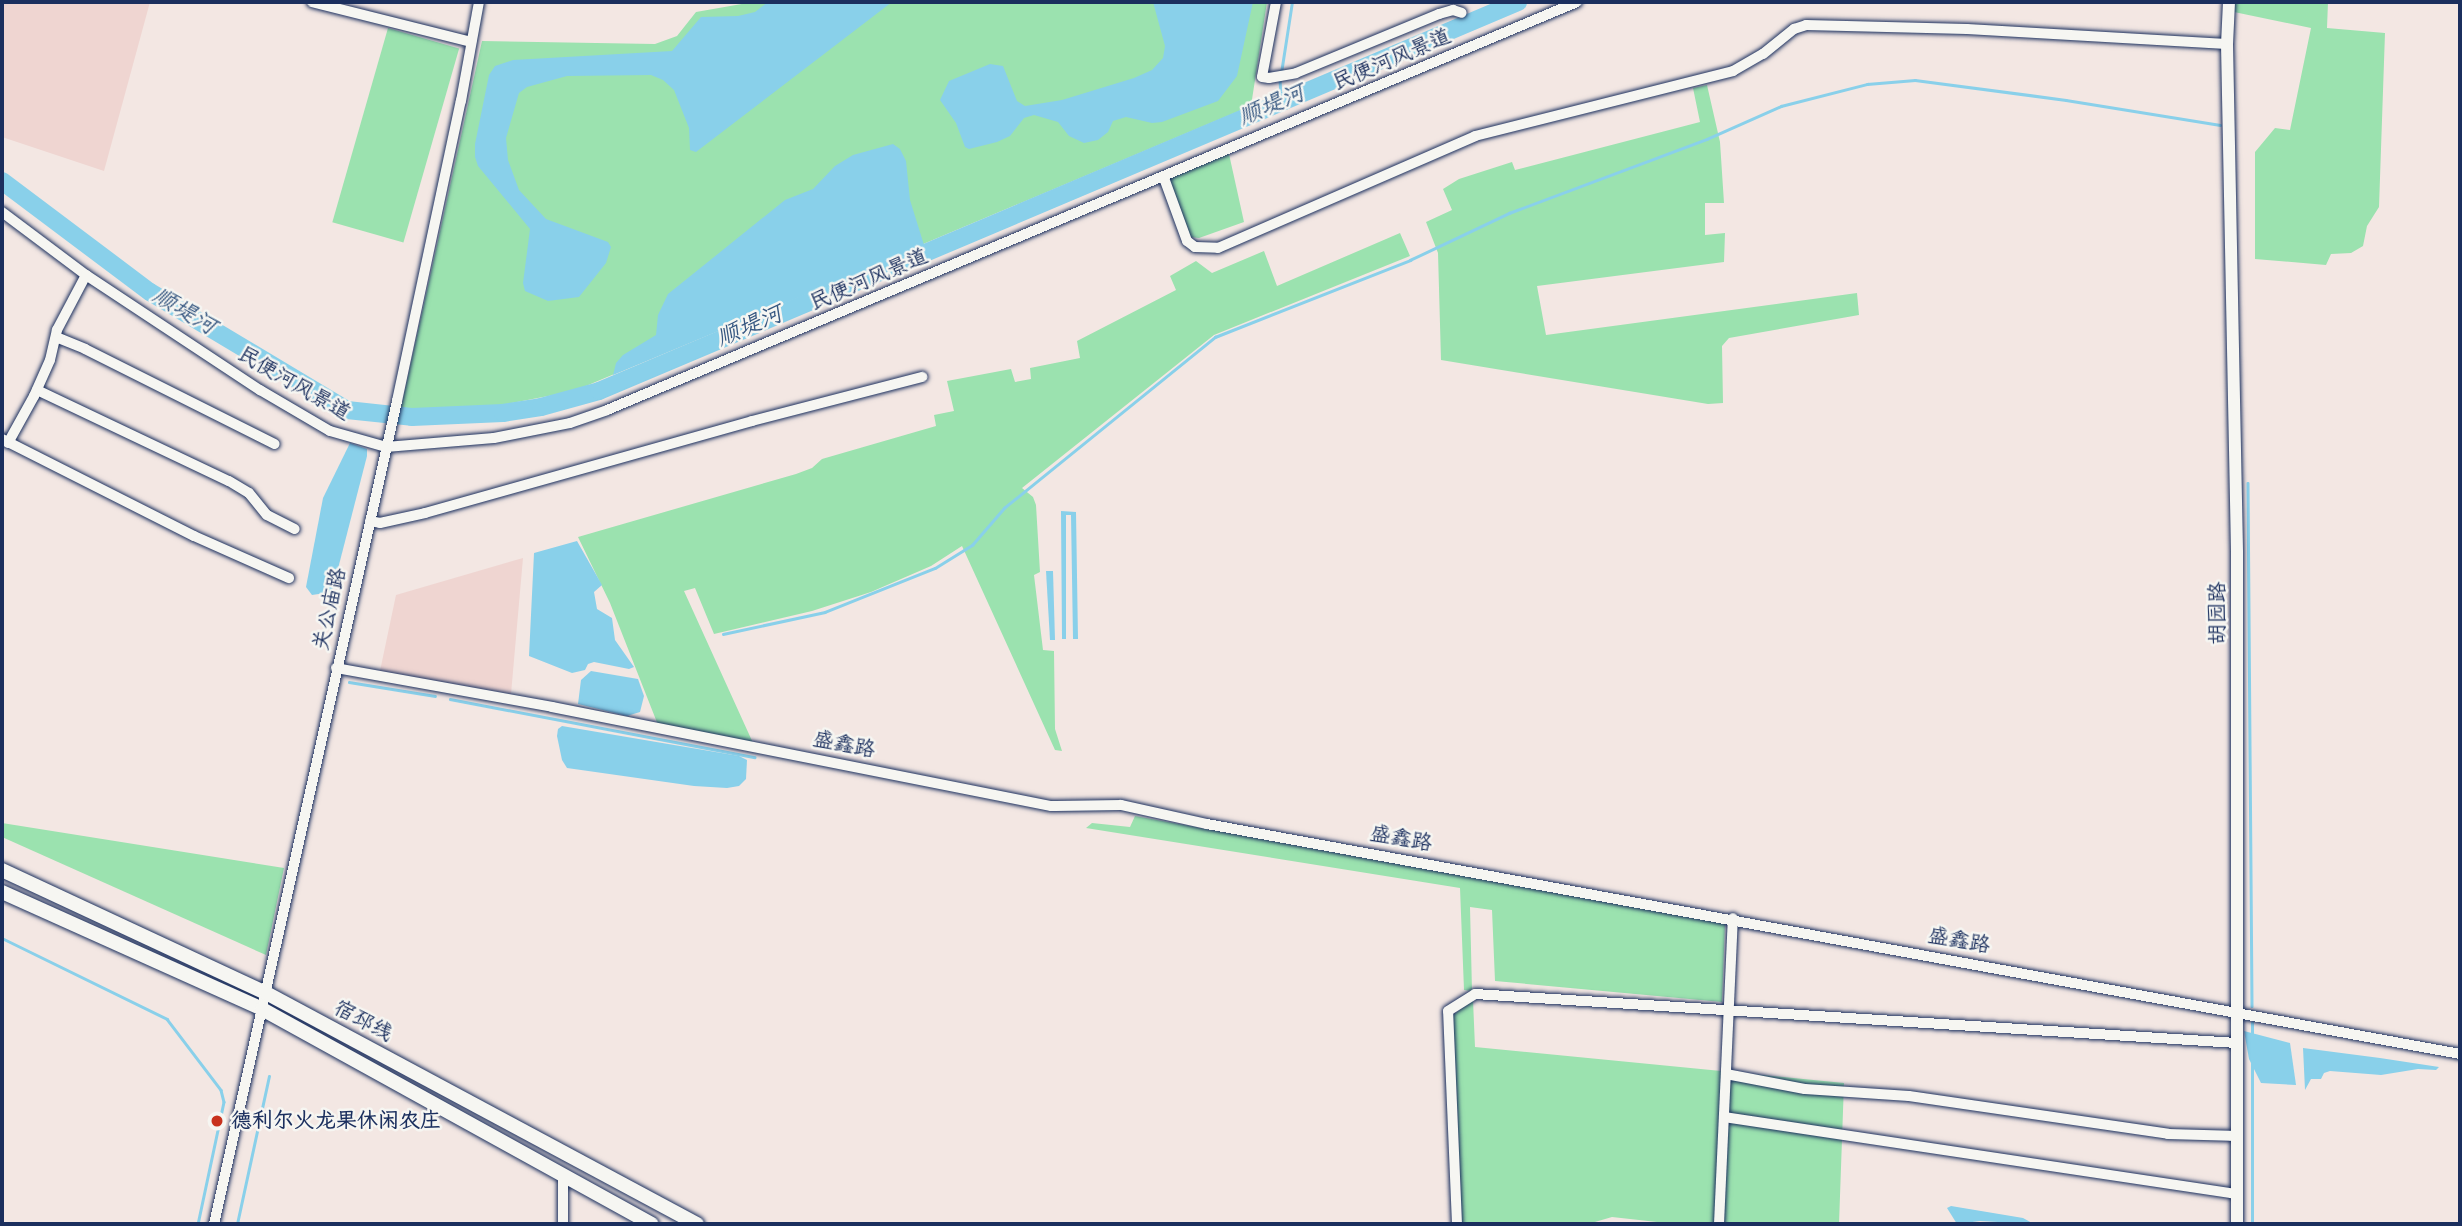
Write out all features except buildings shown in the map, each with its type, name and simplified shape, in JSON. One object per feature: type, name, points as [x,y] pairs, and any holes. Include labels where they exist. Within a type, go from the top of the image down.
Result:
[{"type":"main road","name":"宿邳线","points":[[2,870],[266,993],[697,1224]]},
{"type":"main road","name":"宿邳线","points":[[2,892],[262,1009],[652,1224]]},
{"type":"street","points":[[312,2],[471,42]]},
{"type":"street","name":"关公庙路","points":[[214,1224],[397,401],[461,101],[479,2]]},
{"type":"street","points":[[1276,2],[1262,76],[1280,76],[1439,14],[1453,10],[1462,13]]},
{"type":"street","name":"民便河风景道","points":[[2,212],[86,275],[260,390],[330,431],[387,443],[494,438],[583,419],[1164,178],[1577,2]]},
{"type":"street","name":"胡园路","points":[[2229,2],[2227,44],[2237,553],[2237,1224]]},
{"type":"street","points":[[1164,178],[1187,241],[1195,247],[1217,248],[1475,136],[1733,71],[1763,54],[1794,29],[1807,25],[1967,29],[2227,44]]},
{"type":"street","points":[[86,275],[57,330],[37,390],[5,441],[194,536],[289,578]]},
{"type":"street","points":[[56,337],[275,444]]},
{"type":"street","points":[[370,521],[380,523],[425,513],[752,421],[922,377]]},
{"type":"street","points":[[37,390],[229,481],[249,493],[267,515],[295,529]]},
{"type":"street","name":"盛鑫路","points":[[336,668],[566,709],[1051,806],[1121,805],[1207,824],[1733,918],[2460,1054]]},
{"type":"street","points":[[1719,1224],[1733,918]]},
{"type":"street","points":[[1457,1224],[1448,1011],[1475,994],[2236,1043]]},
{"type":"street","points":[[1726,1074],[1805,1089],[1909,1096],[2168,1133],[2236,1136]]},
{"type":"street","points":[[1724,1117],[2237,1194]]},
{"type":"street","points":[[563,1175],[563,1224]]},
{"type":"shaded area","points":[[2,2],[150,2],[104,171],[2,137]]},
{"type":"shaded area","points":[[523,558],[511,694],[380,671],[396,595]]},
{"type":"green space","points":[[753,2],[1267,2],[1251,106],[574,391],[501,405],[440,411],[401,408],[482,41],[655,44],[677,36],[696,12]]},
{"type":"green space","points":[[2235,2],[2328,2],[2327,28],[2385,33],[2379,207],[2367,226],[2363,246],[2351,253],[2331,254],[2326,265],[2255,259],[2255,152],[2275,128],[2290,130],[2311,28],[2234,12]]},
{"type":"green space","points":[[388,28],[459,48],[403,243],[332,222]]},
{"type":"green space","points":[[1707,85],[1720,142],[1724,203],[1705,203],[1705,235],[1725,233],[1724,262],[1537,286],[1546,335],[1857,293],[1859,315],[1729,338],[1722,346],[1723,403],[1708,404],[1441,360],[1438,253],[1426,222],[1452,210],[1443,189],[1459,179],[1512,162],[1515,170],[1700,122],[1693,88]]},
{"type":"green space","points":[[1229,154],[1244,222],[1199,238],[1190,237],[1168,179]]},
{"type":"green space","points":[[1400,233],[1410,256],[1214,335],[1022,488],[1033,497],[1036,505],[1040,572],[1034,575],[1043,650],[1054,651],[1055,729],[1062,751],[1055,750],[962,546],[931,566],[871,592],[812,611],[714,634],[695,588],[684,591],[753,743],[658,725],[610,603],[578,537],[796,474],[812,468],[822,459],[936,426],[934,415],[954,411],[947,381],[1011,369],[1015,382],[1031,379],[1030,368],[1080,358],[1077,341],[1176,290],[1170,276],[1196,261],[1212,273],[1264,251],[1277,286]]},
{"type":"green space","points":[[1135,816],[1725,924],[1722,1002],[1495,981],[1492,910],[1470,907],[1472,991],[1464,990],[1460,888],[1086,828],[1092,823],[1130,827]]},
{"type":"green space","points":[[2,823],[284,868],[266,955],[2,837]]},
{"type":"green space","points":[[1473,1000],[1475,1047],[1844,1083],[1839,1224],[1675,1224],[1612,1217],[1588,1224],[1462,1224],[1453,1015]]},
{"type":"water","points":[[768,2],[892,2],[696,152],[690,150],[689,128],[674,90],[663,80],[651,75],[567,76],[527,87],[519,93],[506,138],[508,160],[519,190],[546,219],[608,242],[611,247],[606,263],[579,297],[548,301],[525,291],[523,283],[530,229],[478,166],[475,157],[475,144],[489,75],[495,66],[513,60],[672,51],[701,17],[738,16],[755,12]]},
{"type":"water","points":[[1153,2],[1253,2],[1237,76],[1218,101],[1162,122],[1152,123],[1126,117],[1113,121],[1108,132],[1098,140],[1084,143],[1069,136],[1058,122],[1034,115],[1024,118],[1010,136],[969,149],[965,147],[956,123],[940,100],[949,81],[990,64],[1003,66],[1017,101],[1025,106],[1062,100],[1134,78],[1152,70],[1163,58],[1165,46]]},
{"type":"water","points":[[893,144],[900,149],[906,161],[910,200],[924,245],[613,375],[616,363],[623,355],[656,335],[658,315],[668,294],[785,200],[813,189],[835,166],[853,155]]},
{"type":"water","points":[[350,443],[367,449],[367,456],[332,592],[312,595],[306,587],[323,498]]},
{"type":"water","points":[[1061,511],[1076,512],[1078,639],[1073,639],[1071,515],[1066,515],[1066,639],[1062,639]]},
{"type":"water","points":[[577,541],[602,585],[594,592],[597,609],[612,618],[615,640],[634,667],[629,669],[594,662],[588,664],[585,670],[572,673],[529,656],[534,553]]},
{"type":"water","points":[[1046,571],[1053,571],[1055,640],[1050,640]]},
{"type":"water","points":[[591,671],[638,679],[644,696],[640,712],[627,716],[578,704],[581,680]]},
{"type":"water","points":[[562,726],[739,756],[747,760],[746,779],[739,786],[727,788],[694,786],[567,768],[562,760],[557,736],[558,729]]},
{"type":"water","points":[[2244,1031],[2290,1043],[2296,1085],[2261,1083],[2249,1059]]},
{"type":"water","points":[[2303,1048],[2439,1067],[2436,1070],[2418,1069],[2381,1075],[2330,1071],[2324,1073],[2321,1079],[2311,1079],[2305,1090]]},
{"type":"water","points":[[1951,1206],[2023,1218],[2034,1224],[1980,1221],[1957,1224],[1947,1208]]},
{"type":"waterway","points":[[1281,73],[1292,2]]},
{"type":"waterway","name":"顺堤河","points":[[2,181],[150,292],[347,410],[412,417],[503,413],[541,407],[599,391],[1518,2]]},
{"type":"waterway","points":[[1280,79],[1281,100]]},
{"type":"waterway","points":[[723,634],[825,612],[935,568],[972,545],[1004,508],[1215,337],[1410,260],[1509,213],[1707,139],[1781,106],[1867,84],[1915,80],[2066,100],[2220,125]]},
{"type":"waterway","points":[[2248,483],[2252,1006]]},
{"type":"waterway","points":[[349,682],[435,696]]},
{"type":"waterway","points":[[450,699],[755,757]]},
{"type":"waterway","points":[[2,938],[167,1019],[221,1090],[224,1102],[198,1224]]},
{"type":"waterway","points":[[2252,1023],[2252,1033]]},
{"type":"waterway","points":[[2252,1064],[2252,1224]]},
{"type":"waterway","points":[[237,1224],[269,1076]]},
{"type":"place","name":"德利尔火龙果休闲农庄","points":[[217,1121]]}]
